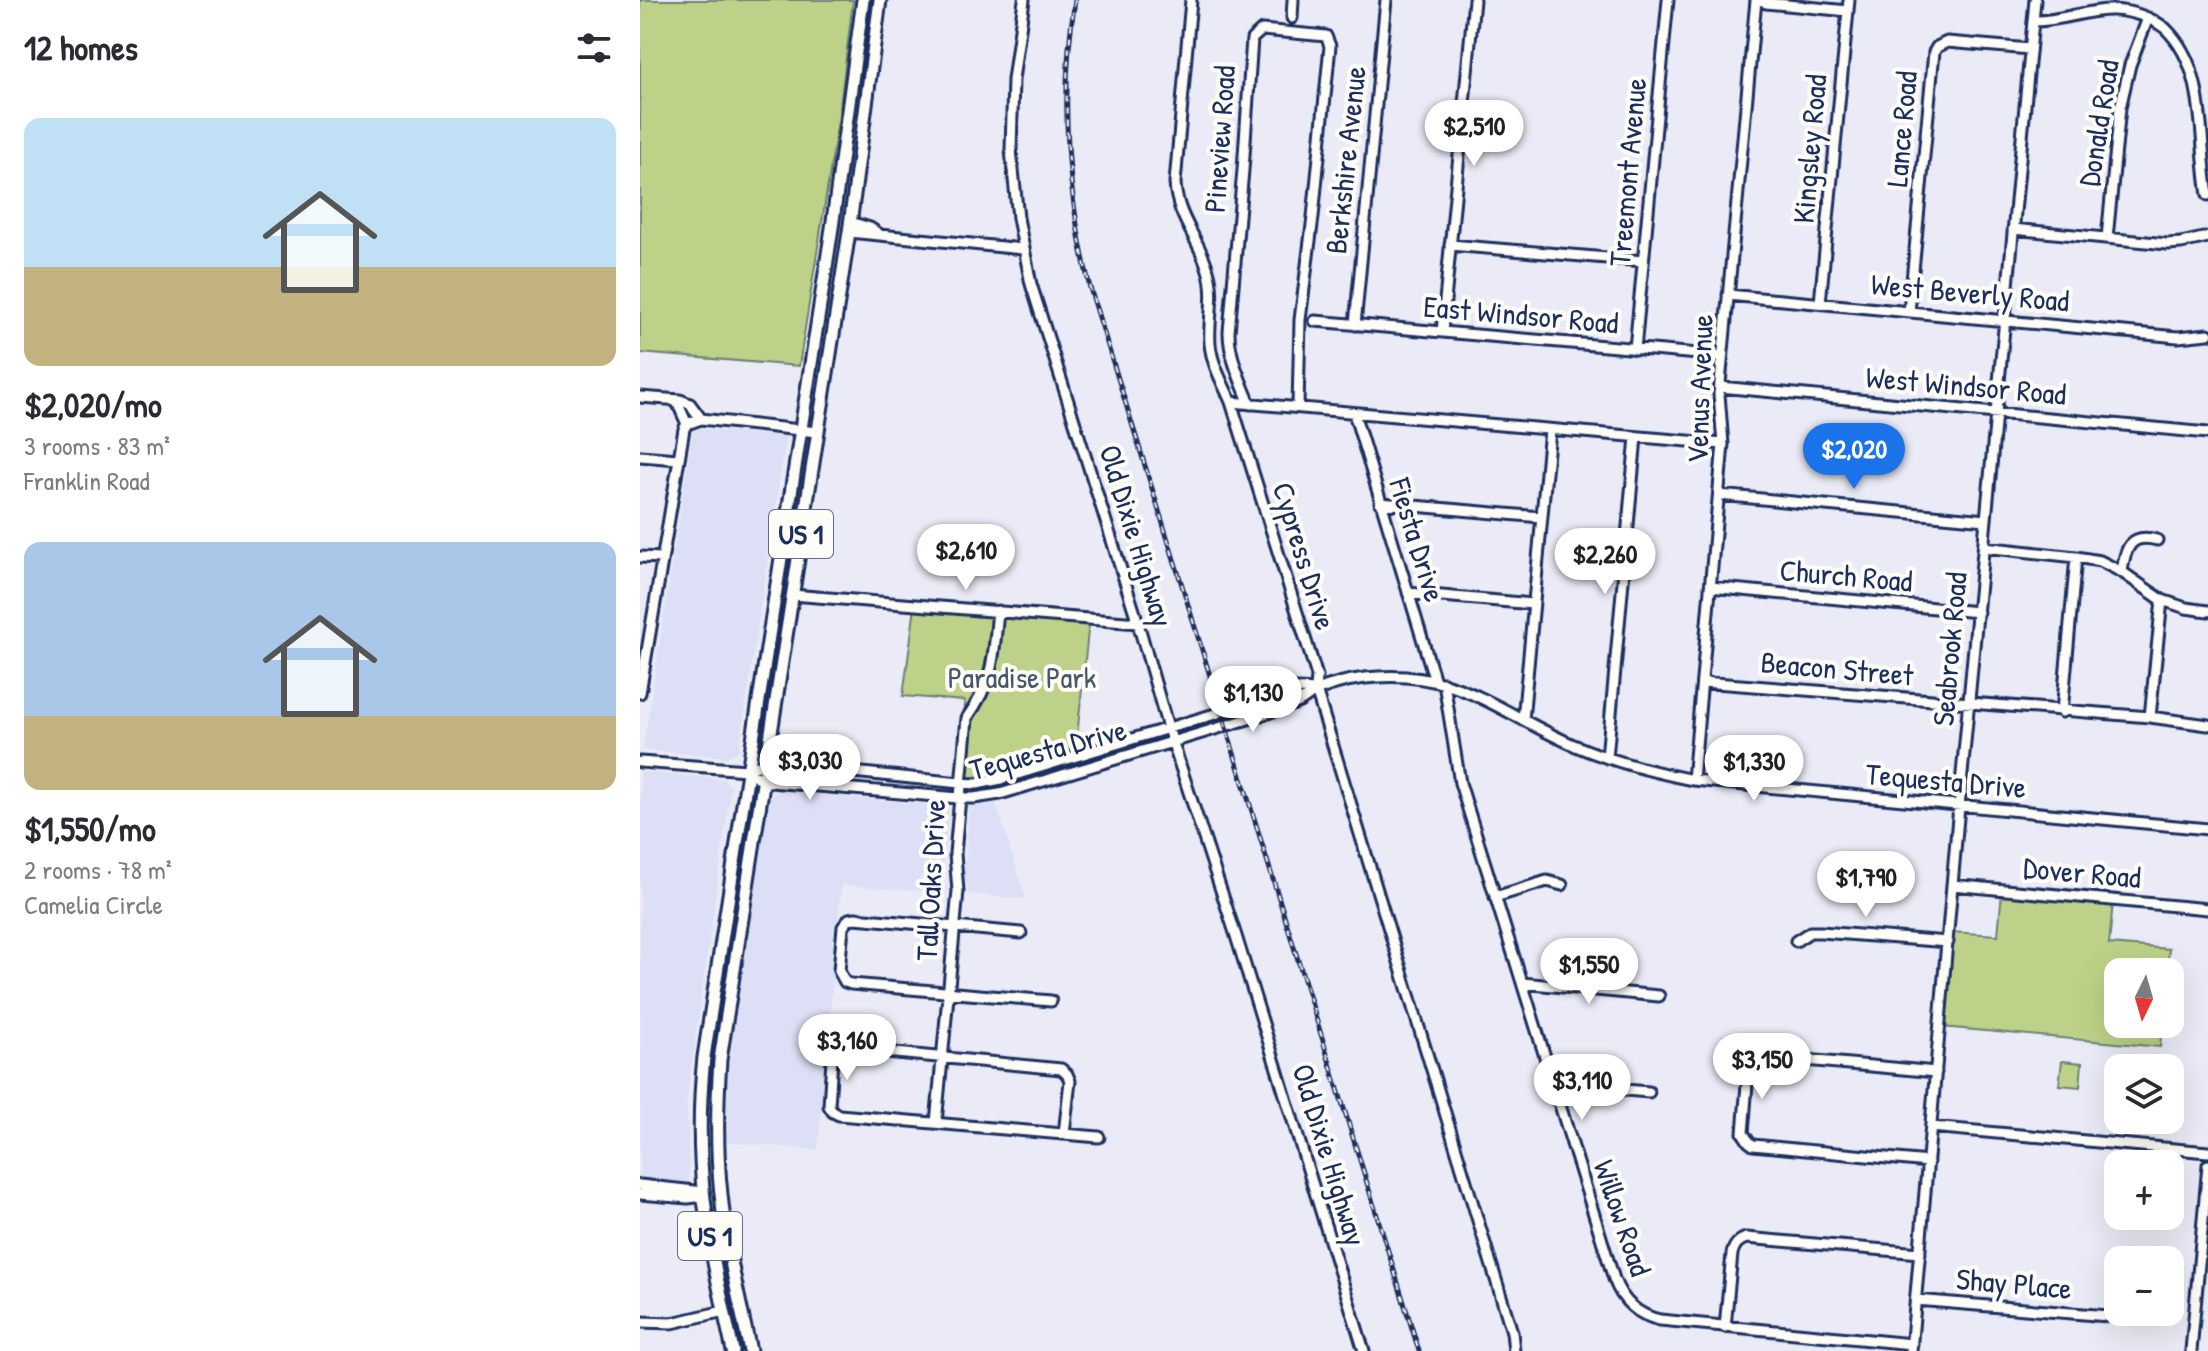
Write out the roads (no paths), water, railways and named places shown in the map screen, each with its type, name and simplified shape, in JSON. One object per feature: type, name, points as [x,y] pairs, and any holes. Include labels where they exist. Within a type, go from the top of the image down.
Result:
[{"type":"main road","name":"US 1","points":[[733,1351],[704,1196],[702,1080],[707,1031],[832,228],[863,0]]},
{"type":"main road","name":"US 1","points":[[750,1351],[723,1216],[717,1125],[720,1060],[850,227],[880,0]]},
{"type":"main road","points":[[836,200],[841,219],[850,227]]},
{"type":"main road","points":[[832,228],[840,241],[844,261]]},
{"type":"main road","points":[[707,1031],[712,1051],[720,1060]]},
{"type":"main road","points":[[701,1160],[719,1177]]},
{"type":"main road","points":[[704,1196],[713,1200],[723,1216]]},
{"type":"street","name":"Old Dixie Highway","points":[[1024,0],[1016,44],[1011,117],[1014,184],[1031,284],[1364,1351]]},
{"type":"street","name":"Cypress Drive","points":[[1191,0],[1176,195],[1180,212],[1207,266],[1213,293],[1210,345],[1317,676],[1316,690],[1512,1332],[1514,1351]]},
{"type":"street","points":[[1292,18],[1293,0]]},
{"type":"street","name":"Berkshire Avenue","points":[[1355,325],[1386,0]]},
{"type":"street","points":[[1442,332],[1474,0]]},
{"type":"street","name":"Treemont Avenue","points":[[1635,349],[1668,0]]},
{"type":"street","points":[[1759,0],[1766,3],[1848,5]]},
{"type":"street","name":"Venus Avenue","points":[[1693,780],[1723,444],[1719,405],[1722,356],[1759,0]]},
{"type":"street","name":"Seabrook Road","points":[[1912,1348],[1959,806],[2035,0]]},
{"type":"street","name":"Kingsley Road","points":[[1820,303],[1848,5]]},
{"type":"street","points":[[2033,21],[2125,11],[2148,18],[2177,38],[2199,71],[2205,96],[2208,195]]},
{"type":"street","name":"Donald Road","points":[[2107,238],[2120,108],[2130,65],[2148,18]]},
{"type":"street","name":"Pineview Road","points":[[1250,404],[1234,360],[1229,332],[1252,39],[1262,30],[1326,36],[1330,46],[1300,320],[1298,407]]},
{"type":"street","name":"Lance Road","points":[[1909,312],[1934,52],[1947,42],[2030,49]]},
{"type":"street","points":[[850,227],[882,235],[1023,249]]},
{"type":"street","points":[[2013,229],[2167,244],[2208,237]]},
{"type":"street","points":[[1450,245],[1643,261]]},
{"type":"street","name":"West Beverly Road","points":[[1728,295],[2178,337],[2208,334]]},
{"type":"street","name":"East Windsor Road","points":[[1315,321],[1722,356]]},
{"type":"street","name":"West Windsor Road","points":[[1720,387],[2208,433]]},
{"type":"street","points":[[640,397],[680,400],[690,404],[701,419]]},
{"type":"street","points":[[672,400],[677,402],[687,424]]},
{"type":"street","points":[[1231,405],[1298,407],[1723,444]]},
{"type":"street","name":"Fiesta Drive","points":[[1354,413],[1408,593],[1440,682]]},
{"type":"street","points":[[640,693],[682,434],[687,424],[701,419],[817,432]]},
{"type":"street","points":[[1523,720],[1550,430]]},
{"type":"street","points":[[1607,758],[1636,437]]},
{"type":"street","points":[[640,456],[678,459]]},
{"type":"street","points":[[1719,495],[1986,520]]},
{"type":"street","points":[[1380,503],[1541,517]]},
{"type":"street","points":[[2122,572],[2128,547],[2135,540],[2145,537],[2157,540]]},
{"type":"street","points":[[1984,547],[2100,561],[2122,572],[2162,600],[2208,611]]},
{"type":"street","points":[[640,557],[662,558]]},
{"type":"street","points":[[2062,712],[2076,557]]},
{"type":"street","name":"Church Road","points":[[1710,587],[1978,612]]},
{"type":"street","points":[[1408,593],[1533,604]]},
{"type":"street","points":[[792,595],[1138,623]]},
{"type":"street","points":[[2150,717],[2162,600]]},
{"type":"street","name":"Tall Oaks Drive","points":[[936,1123],[958,891],[955,854],[967,718],[986,688],[992,670],[998,611]]},
{"type":"street","name":"Tequesta Drive","points":[[747,770],[765,763],[977,784],[1297,689],[1316,690],[1384,676],[1440,682],[1477,694],[1550,734],[1607,758],[1693,780],[2208,829]]},
{"type":"street","name":"Willow Road","points":[[1440,682],[1460,783],[1622,1297],[1636,1310],[1654,1319],[1912,1348]]},
{"type":"street","name":"Beacon Street","points":[[1702,682],[2150,717],[2208,725]]},
{"type":"street","name":"Tequesta Drive","points":[[747,770],[763,781],[974,798],[1000,794],[1299,703],[1316,690]]},
{"type":"street","points":[[640,762],[747,770]]},
{"type":"street","points":[[1495,897],[1547,881],[1562,885]]},
{"type":"street","name":"Dover Road","points":[[1952,885],[2208,909]]},
{"type":"street","points":[[1021,933],[849,919],[843,927],[839,971],[845,982],[851,984],[1051,1001]]},
{"type":"street","points":[[1796,941],[1810,932],[1821,932],[1948,942]]},
{"type":"street","points":[[1522,983],[1659,996]]},
{"type":"street","points":[[1064,1134],[1070,1081],[1061,1069],[844,1048],[836,1052],[832,1059],[829,1106],[839,1115],[1099,1137]]},
{"type":"street","points":[[1928,1162],[1753,1145],[1743,1133],[1748,1072],[1752,1062],[1762,1056],[1936,1072]]},
{"type":"street","points":[[1553,1084],[1649,1092]]},
{"type":"street","points":[[1931,1127],[2208,1152]]},
{"type":"street","points":[[2191,1351],[2208,1165]]},
{"type":"street","points":[[640,1185],[684,1189],[704,1196]]},
{"type":"street","points":[[640,1194],[688,1198],[704,1196]]},
{"type":"street","points":[[1725,1327],[1733,1248],[1746,1238],[1920,1253]]},
{"type":"street","name":"Shay Place","points":[[1916,1300],[2104,1316]]},
{"type":"street","points":[[640,1322],[672,1323],[724,1311]]},
{"type":"railway","points":[[1075,0],[1067,73],[1068,145],[1076,217],[1090,288],[1419,1351]]},
{"type":"park label","name":"Paradise Park","points":[[1022,678]]}]
